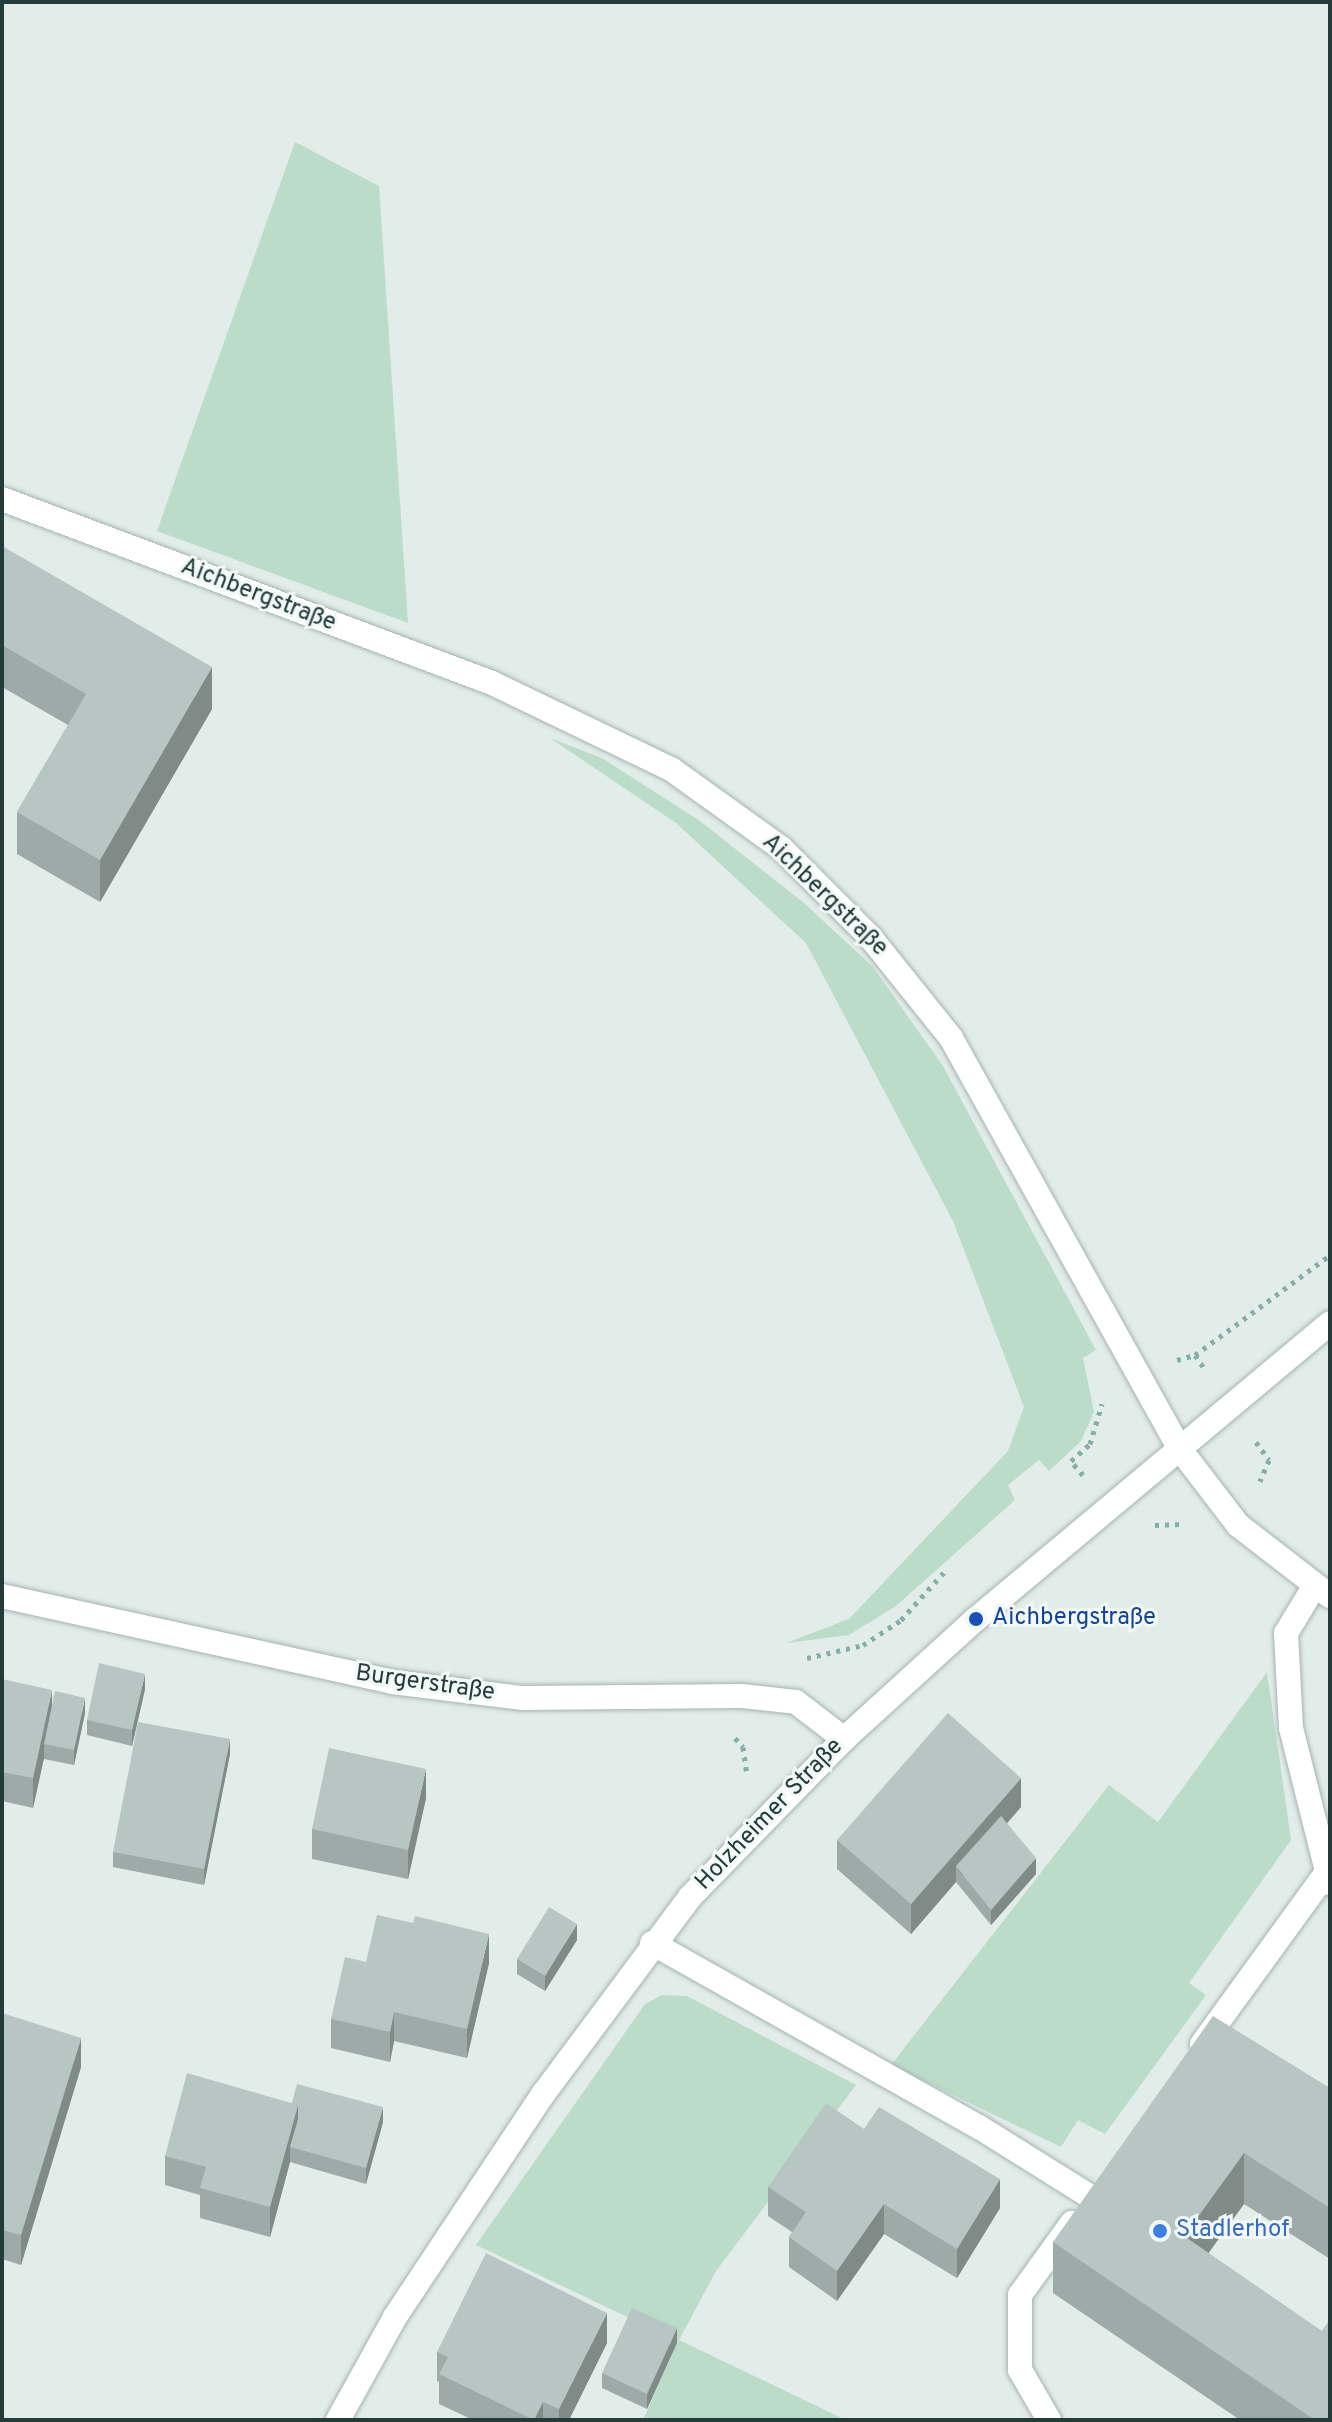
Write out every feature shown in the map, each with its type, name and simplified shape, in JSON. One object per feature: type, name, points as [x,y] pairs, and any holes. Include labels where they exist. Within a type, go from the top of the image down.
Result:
[{"type":"street","name":"Aichbergstraße","points":[[2,499],[492,683],[671,769],[781,848],[871,938],[951,1038],[1179,1448],[1238,1525],[1322,1591]]},
{"type":"street","name":"Holzheimer Straße","points":[[338,2420],[403,2305],[652,1943],[755,1825],[976,1619],[1330,1323]]},
{"type":"street","points":[[1185,2068],[1328,1879],[1291,1728],[1286,1633],[1322,1591]]},
{"type":"street","name":"Burgerstraße","points":[[2,1596],[392,1682],[523,1698],[742,1696],[796,1702],[844,1739]]},
{"type":"street","points":[[652,1943],[979,2127],[1091,2197]]},
{"type":"street","points":[[1049,2420],[1020,2370],[1020,2295],[1110,2171]]},
{"type":"path","points":[[1071,1461],[1090,1444],[1103,1409],[1094,1361],[1146,1333],[1167,1358],[1181,1361],[1195,1355],[1330,1255]]},
{"type":"path","points":[[1142,1529],[1184,1524],[1195,1530]]},
{"type":"green space","points":[[295,142],[379,186],[408,623],[157,531]]},
{"type":"green space","points":[[550,738],[602,758],[700,821],[804,903],[873,967],[943,1066],[1096,1350],[1083,1358],[1094,1412],[1081,1441],[1049,1471],[1039,1460],[1008,1485],[1015,1500],[896,1606],[849,1635],[786,1643],[849,1619],[1008,1451],[1024,1407],[953,1221],[806,943],[676,823]]},
{"type":"green space","points":[[1267,1672],[1291,1840],[1189,1983],[1206,1995],[1105,2134],[1078,2120],[1061,2147],[891,2065],[1109,1785],[1158,1822]]},
{"type":"green space","points":[[662,1995],[687,1996],[856,2085],[716,2271],[679,2340],[846,2420],[643,2420],[678,2341],[476,2245],[645,2004]]},
{"type":"building","points":[[2,546],[212,667],[100,860],[17,812],[86,694],[2,645]]},
{"type":"building","points":[[99,1663],[145,1674],[132,1730],[87,1720]]},
{"type":"building","points":[[2,1679],[52,1690],[33,1778],[2,1772]]},
{"type":"building","points":[[55,1691],[85,1698],[74,1750],[44,1744]]},
{"type":"building","points":[[948,1713],[1021,1778],[911,1904],[837,1840]]},
{"type":"building","points":[[138,1722],[230,1739],[204,1869],[113,1852]]},
{"type":"building","points":[[329,1748],[426,1769],[408,1850],[312,1829]]},
{"type":"building","points":[[1001,1816],[1036,1858],[991,1910],[956,1866]]},
{"type":"building","points":[[549,1907],[577,1924],[545,1976],[517,1959]]},
{"type":"building","points":[[377,1915],[413,1923],[415,1916],[489,1934],[467,2029],[394,2012],[390,2032],[331,2019],[345,1957],[366,1962]]},
{"type":"building","points":[[2,2013],[81,2038],[21,2235],[2,2230]]},
{"type":"building","name":"Stadlerhof","points":[[1213,2016],[1330,2088],[1330,2208],[1244,2153],[1184,2236],[1322,2331],[1330,2319],[1330,2420],[1315,2420],[1053,2242]]},
{"type":"building","points":[[187,2073],[298,2105],[270,2207],[200,2188],[206,2167],[165,2156]]},
{"type":"building","points":[[297,2084],[383,2107],[366,2168],[290,2147],[298,2119],[298,2105],[292,2103]]},
{"type":"building","points":[[826,2103],[864,2129],[879,2107],[1000,2179],[957,2249],[884,2204],[837,2271],[789,2237],[806,2212],[768,2187]]},
{"type":"building","points":[[486,2253],[607,2313],[559,2409],[543,2402],[534,2420],[439,2374],[448,2357],[437,2352]]},
{"type":"building","points":[[632,2308],[677,2328],[647,2394],[602,2373]]},
{"type":"place","name":"Aichbergstraße","points":[[976,1619]]},
{"type":"place","name":"Stadlerhof","points":[[1160,2231]]}]
